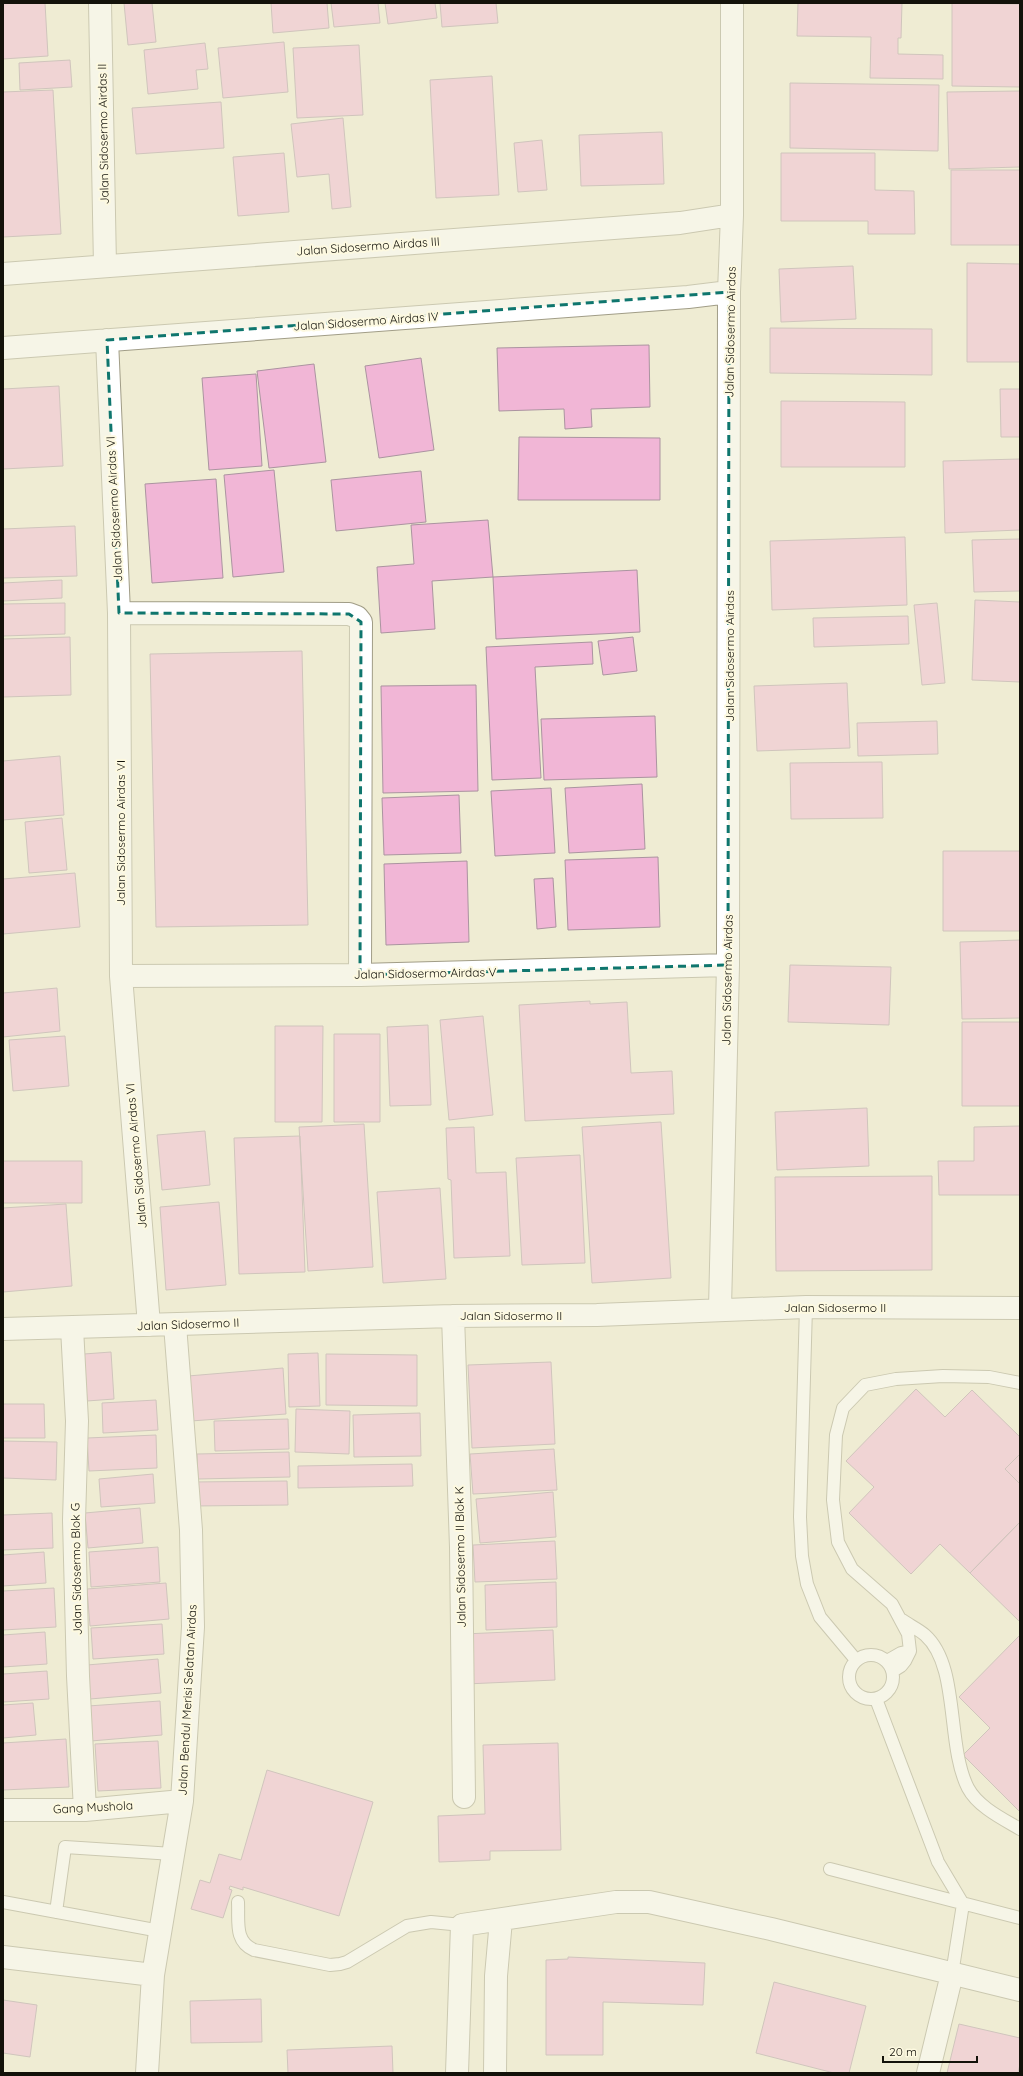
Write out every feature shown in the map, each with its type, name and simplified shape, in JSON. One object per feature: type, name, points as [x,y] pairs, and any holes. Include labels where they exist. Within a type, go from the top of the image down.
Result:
[{"type":"street","name":"Jalan Sidosermo Airdas II","points":[[100,3],[105,266]]},
{"type":"street","name":"Jalan Sidosermo Airdas","points":[[720,1308],[728,965],[729,292],[732,215],[732,3]]},
{"type":"street","name":"Jalan Sidosermo Airdas III","points":[[3,274],[680,223],[732,215]]},
{"type":"street","name":"Jalan Sidosermo Airdas IV","points":[[3,348],[688,297],[729,292]]},
{"type":"street","name":"Jalan Sidosermo Airdas VI","points":[[106,340],[119,613],[121,976],[149,1325]]},
{"type":"street","points":[[119,613],[349,614],[357,617],[361,622],[360,975]]},
{"type":"street","name":"Jalan Sidosermo Airdas V","points":[[121,976],[360,975],[728,965]]},
{"type":"street","name":"Jalan Sidosermo II","points":[[3,1329],[453,1316],[597,1315],[720,1308],[806,1306],[1020,1308]]},
{"type":"street","name":"Jalan Sidosermo II Blok K","points":[[453,1316],[461,1547],[464,1797]]},
{"type":"street","name":"Jalan Bendul Merisi Selatan Airdas","points":[[147,2073],[153,1976],[182,1801],[193,1628],[191,1530],[175,1325]]},
{"type":"street","name":"Jalan Sidosermo Blok G","points":[[72,1328],[77,1421],[74,1520],[78,1676],[85,1810]]},
{"type":"street","name":"Gang Mushola","points":[[3,1810],[85,1810],[182,1801]]},
{"type":"street","points":[[457,2073],[462,1925],[616,1902],[648,1902],[771,1929],[1020,1990]]},
{"type":"street","points":[[495,2073],[496,1976],[501,1920]]},
{"type":"street","points":[[3,1958],[153,1976]]},
{"type":"street","points":[[928,2073],[952,1974]]},
{"type":"lane","points":[[806,1306],[800,1517],[802,1556],[807,1584],[820,1617],[856,1660]]},
{"type":"lane","points":[[890,1666],[902,1666],[910,1651],[908,1634],[902,1620],[892,1604],[852,1569],[838,1542],[833,1500],[836,1435],[843,1408],[865,1385],[896,1379],[943,1376],[989,1377],[1020,1383]]},
{"type":"lane","points":[[902,1620],[926,1635],[939,1654],[947,1680],[957,1756],[968,1789],[990,1811],[1020,1829]]},
{"type":"lane","points":[[866,1654],[878,1655],[890,1666],[892,1683],[887,1693],[876,1699],[865,1698],[855,1692],[849,1682],[849,1670],[856,1660],[866,1654]]},
{"type":"lane","points":[[876,1699],[938,1862],[963,1904],[952,1974]]},
{"type":"lane","points":[[56,1912],[65,1847],[173,1854]]},
{"type":"lane","points":[[830,1869],[1020,1918]]},
{"type":"lane","points":[[3,1902],[160,1931]]},
{"type":"lane","points":[[238,1902],[240,1940],[246,1946],[254,1950],[330,1965],[348,1962],[407,1926],[431,1922],[462,1925]]},
{"type":"highlighted area","points":[[729,292],[728,965],[360,975],[361,622],[349,614],[119,613],[107,340]]},
{"type":"building","points":[[3,3],[45,3],[48,56],[3,59]]},
{"type":"building","points":[[124,3],[152,3],[156,42],[128,45]]},
{"type":"building","points":[[271,3],[327,3],[329,28],[273,33]]},
{"type":"building","points":[[331,3],[378,3],[380,23],[334,27]]},
{"type":"building","points":[[385,3],[435,3],[437,18],[388,24]]},
{"type":"building","points":[[440,3],[496,3],[498,23],[442,27]]},
{"type":"building","points":[[798,3],[902,3],[901,38],[898,38],[898,54],[943,55],[943,79],[870,78],[871,37],[797,36]]},
{"type":"building","points":[[952,3],[1020,4],[1020,87],[952,86]]},
{"type":"building","points":[[284,42],[288,92],[223,98],[218,48]]},
{"type":"building","points":[[205,43],[208,69],[196,70],[198,89],[148,94],[144,50]]},
{"type":"building","points":[[359,45],[363,115],[297,118],[293,48]]},
{"type":"building","points":[[70,60],[72,87],[20,90],[19,63]]},
{"type":"building","points":[[492,76],[499,195],[436,198],[430,80]]},
{"type":"building","points":[[790,83],[939,85],[938,151],[790,148]]},
{"type":"building","points":[[53,90],[61,234],[3,237],[3,92]]},
{"type":"building","points":[[1020,91],[1020,167],[949,169],[947,92]]},
{"type":"building","points":[[221,102],[224,148],[136,154],[132,108]]},
{"type":"building","points":[[343,118],[351,207],[332,209],[329,174],[297,177],[291,124]]},
{"type":"building","points":[[662,132],[664,184],[581,186],[579,135]]},
{"type":"building","points":[[542,140],[547,190],[518,192],[514,143]]},
{"type":"building","points":[[284,153],[289,212],[238,216],[233,157]]},
{"type":"building","points":[[781,153],[875,153],[875,190],[914,191],[915,234],[868,234],[868,221],[781,221]]},
{"type":"building","points":[[951,170],[1020,170],[1020,245],[951,245]]},
{"type":"building","points":[[967,263],[1020,264],[1020,362],[967,362]]},
{"type":"building","points":[[853,266],[856,319],[781,322],[779,269]]},
{"type":"building","points":[[770,328],[932,329],[932,375],[770,373]]},
{"type":"building","points":[[649,345],[650,407],[591,409],[592,427],[565,429],[564,409],[499,411],[497,348]]},
{"type":"building","points":[[421,358],[434,450],[379,458],[365,366]]},
{"type":"building","points":[[314,364],[326,462],[269,468],[257,371]]},
{"type":"building","points":[[256,374],[262,466],[209,470],[202,378]]},
{"type":"building","points":[[59,386],[63,466],[3,469],[3,389]]},
{"type":"building","points":[[1000,389],[1020,389],[1020,437],[1001,437]]},
{"type":"building","points":[[781,401],[905,402],[905,467],[781,467]]},
{"type":"building","points":[[519,437],[660,438],[660,500],[518,500]]},
{"type":"building","points":[[1020,459],[1020,530],[945,533],[943,461]]},
{"type":"building","points":[[274,470],[284,572],[233,577],[224,475]]},
{"type":"building","points":[[421,471],[426,522],[336,531],[331,480]]},
{"type":"building","points":[[216,479],[223,578],[152,583],[145,484]]},
{"type":"building","points":[[488,520],[493,577],[432,581],[435,629],[381,633],[377,567],[414,564],[411,525]]},
{"type":"building","points":[[75,526],[77,576],[3,578],[3,529]]},
{"type":"building","points":[[905,537],[907,605],[772,610],[770,541]]},
{"type":"building","points":[[1020,539],[1020,591],[974,592],[972,540]]},
{"type":"building","points":[[637,570],[640,632],[496,639],[493,577]]},
{"type":"building","points":[[62,580],[62,598],[3,601],[3,583]]},
{"type":"building","points":[[975,600],[1020,602],[1020,682],[972,680]]},
{"type":"building","points":[[65,603],[65,634],[3,636],[3,604]]},
{"type":"building","points":[[937,603],[945,683],[922,685],[914,605]]},
{"type":"building","points":[[908,616],[909,644],[814,647],[813,618]]},
{"type":"building","points":[[70,637],[71,695],[3,697],[3,639]]},
{"type":"building","points":[[633,637],[637,671],[603,675],[598,641]]},
{"type":"building","points":[[592,642],[593,664],[535,667],[541,778],[492,780],[486,647]]},
{"type":"building","points":[[302,651],[308,925],[156,927],[150,654]]},
{"type":"building","points":[[847,683],[850,748],[757,751],[754,686]]},
{"type":"building","points":[[476,685],[478,791],[383,793],[381,686]]},
{"type":"building","points":[[655,716],[657,777],[544,780],[541,719]]},
{"type":"building","points":[[937,721],[938,754],[858,756],[857,723]]},
{"type":"building","points":[[60,756],[64,815],[3,820],[3,761]]},
{"type":"building","points":[[882,762],[883,818],[791,819],[790,763]]},
{"type":"building","points":[[642,784],[645,849],[569,853],[565,788]]},
{"type":"building","points":[[551,788],[555,853],[495,856],[491,791]]},
{"type":"building","points":[[459,795],[461,853],[384,855],[382,798]]},
{"type":"building","points":[[62,818],[67,870],[29,873],[25,822]]},
{"type":"building","points":[[943,851],[1020,851],[1020,931],[943,931]]},
{"type":"building","points":[[658,857],[660,927],[568,930],[565,860]]},
{"type":"building","points":[[467,861],[469,942],[386,945],[384,864]]},
{"type":"building","points":[[75,873],[80,927],[3,934],[3,879]]},
{"type":"building","points":[[553,878],[556,927],[537,929],[534,879]]},
{"type":"building","points":[[1020,940],[1020,1018],[962,1019],[960,942]]},
{"type":"building","points":[[790,965],[891,967],[889,1025],[788,1022]]},
{"type":"building","points":[[57,988],[60,1031],[3,1037],[3,993]]},
{"type":"building","points":[[590,1001],[590,1004],[627,1002],[631,1073],[672,1071],[674,1114],[525,1121],[519,1005]]},
{"type":"building","points":[[483,1016],[493,1115],[449,1120],[440,1020]]},
{"type":"building","points":[[962,1022],[1020,1022],[1020,1106],[962,1106]]},
{"type":"building","points":[[428,1025],[431,1105],[390,1106],[387,1027]]},
{"type":"building","points":[[275,1026],[323,1026],[322,1122],[275,1122]]},
{"type":"building","points":[[334,1034],[380,1034],[380,1122],[334,1122]]},
{"type":"building","points":[[65,1036],[69,1086],[13,1091],[9,1040]]},
{"type":"building","points":[[867,1108],[869,1166],[777,1170],[775,1112]]},
{"type":"building","points":[[661,1122],[671,1278],[592,1283],[582,1127]]},
{"type":"building","points":[[364,1124],[373,1267],[308,1271],[299,1127]]},
{"type":"building","points":[[1020,1126],[1020,1195],[939,1195],[938,1161],[974,1161],[974,1127]]},
{"type":"building","points":[[474,1127],[476,1173],[506,1172],[510,1256],[454,1258],[451,1180],[448,1179],[446,1128]]},
{"type":"building","points":[[205,1131],[210,1185],[162,1190],[157,1135]]},
{"type":"building","points":[[300,1136],[305,1272],[239,1274],[234,1138]]},
{"type":"building","points":[[580,1155],[585,1263],[522,1265],[516,1158]]},
{"type":"building","points":[[3,1161],[82,1161],[82,1203],[3,1203]]},
{"type":"building","points":[[932,1176],[932,1270],[776,1271],[775,1177]]},
{"type":"building","points":[[440,1188],[446,1279],[383,1283],[377,1192]]},
{"type":"building","points":[[219,1202],[226,1285],[166,1290],[160,1207]]},
{"type":"building","points":[[66,1204],[72,1286],[3,1292],[3,1208]]},
{"type":"building","points":[[111,1352],[114,1399],[87,1401],[84,1354]]},
{"type":"building","points":[[318,1353],[320,1406],[289,1407],[288,1354]]},
{"type":"building","points":[[326,1354],[417,1355],[417,1406],[326,1405]]},
{"type":"building","points":[[551,1362],[555,1444],[472,1448],[468,1365]]},
{"type":"building","points":[[283,1368],[286,1414],[191,1421],[188,1376]]},
{"type":"building","points":[[916,1389],[945,1417],[972,1390],[1020,1437],[1020,1454],[1005,1469],[1020,1484],[1020,1522],[970,1573],[940,1544],[911,1574],[849,1513],[874,1487],[846,1461]]},
{"type":"building","points":[[156,1400],[158,1430],[103,1433],[102,1403]]},
{"type":"building","points":[[3,1404],[44,1404],[45,1438],[3,1438]]},
{"type":"building","points":[[296,1409],[350,1411],[349,1454],[295,1452]]},
{"type":"building","points":[[420,1413],[421,1456],[354,1457],[353,1415]]},
{"type":"building","points":[[288,1419],[289,1449],[215,1451],[214,1421]]},
{"type":"building","points":[[156,1435],[157,1468],[89,1471],[87,1438]]},
{"type":"building","points":[[3,1441],[57,1442],[56,1480],[3,1478]]},
{"type":"building","points":[[554,1449],[557,1490],[473,1494],[470,1454]]},
{"type":"building","points":[[289,1452],[290,1477],[198,1479],[197,1454]]},
{"type":"building","points":[[1020,1454],[1020,1484],[1005,1469]]},
{"type":"building","points":[[412,1464],[413,1486],[298,1488],[298,1466]]},
{"type":"building","points":[[153,1474],[155,1503],[101,1507],[99,1479]]},
{"type":"building","points":[[287,1481],[288,1505],[194,1506],[193,1482]]},
{"type":"building","points":[[553,1492],[556,1537],[480,1543],[476,1499]]},
{"type":"building","points":[[140,1508],[143,1543],[88,1548],[85,1513]]},
{"type":"building","points":[[52,1513],[53,1548],[3,1550],[3,1515]]},
{"type":"building","points":[[1020,1522],[1020,1622],[970,1573]]},
{"type":"building","points":[[555,1541],[557,1579],[475,1582],[473,1545]]},
{"type":"building","points":[[158,1547],[160,1582],[91,1587],[89,1552]]},
{"type":"building","points":[[44,1552],[46,1583],[3,1586],[3,1555]]},
{"type":"building","points":[[556,1582],[557,1627],[486,1630],[485,1585]]},
{"type":"building","points":[[166,1583],[169,1619],[90,1626],[87,1589]]},
{"type":"building","points":[[54,1588],[56,1627],[3,1630],[3,1591]]},
{"type":"building","points":[[162,1624],[164,1654],[93,1659],[91,1628]]},
{"type":"building","points":[[553,1630],[555,1680],[466,1684],[464,1634]]},
{"type":"building","points":[[45,1632],[47,1664],[3,1667],[3,1635]]},
{"type":"building","points":[[1019,1636],[1020,1812],[963,1755],[990,1728],[959,1697]]},
{"type":"building","points":[[158,1659],[161,1693],[90,1699],[87,1665]]},
{"type":"building","points":[[47,1671],[49,1699],[3,1702],[3,1674]]},
{"type":"building","points":[[160,1701],[162,1735],[91,1741],[88,1706]]},
{"type":"building","points":[[33,1703],[36,1735],[3,1738],[3,1705]]},
{"type":"building","points":[[66,1739],[69,1787],[3,1790],[3,1743]]},
{"type":"building","points":[[158,1741],[161,1788],[98,1791],[95,1744]]},
{"type":"building","points":[[558,1743],[561,1850],[490,1851],[490,1860],[439,1862],[438,1816],[485,1814],[483,1745]]},
{"type":"building","points":[[267,1770],[373,1802],[339,1916],[243,1887],[243,1890],[230,1886],[229,1889],[232,1890],[223,1918],[191,1909],[200,1880],[210,1883],[219,1854],[241,1860]]},
{"type":"building","points":[[568,1957],[705,1963],[703,2005],[603,2002],[603,2055],[546,2055],[546,1960],[568,1959]]},
{"type":"building","points":[[774,1982],[866,2006],[849,2073],[834,2073],[756,2053]]},
{"type":"building","points":[[261,1999],[262,2042],[191,2043],[190,2001]]},
{"type":"building","points":[[3,2000],[37,2005],[30,2057],[3,2053]]},
{"type":"building","points":[[959,2024],[1020,2038],[1020,2064],[1018,2073],[947,2073]]},
{"type":"building","points":[[392,2046],[393,2073],[288,2073],[287,2050]]}]
